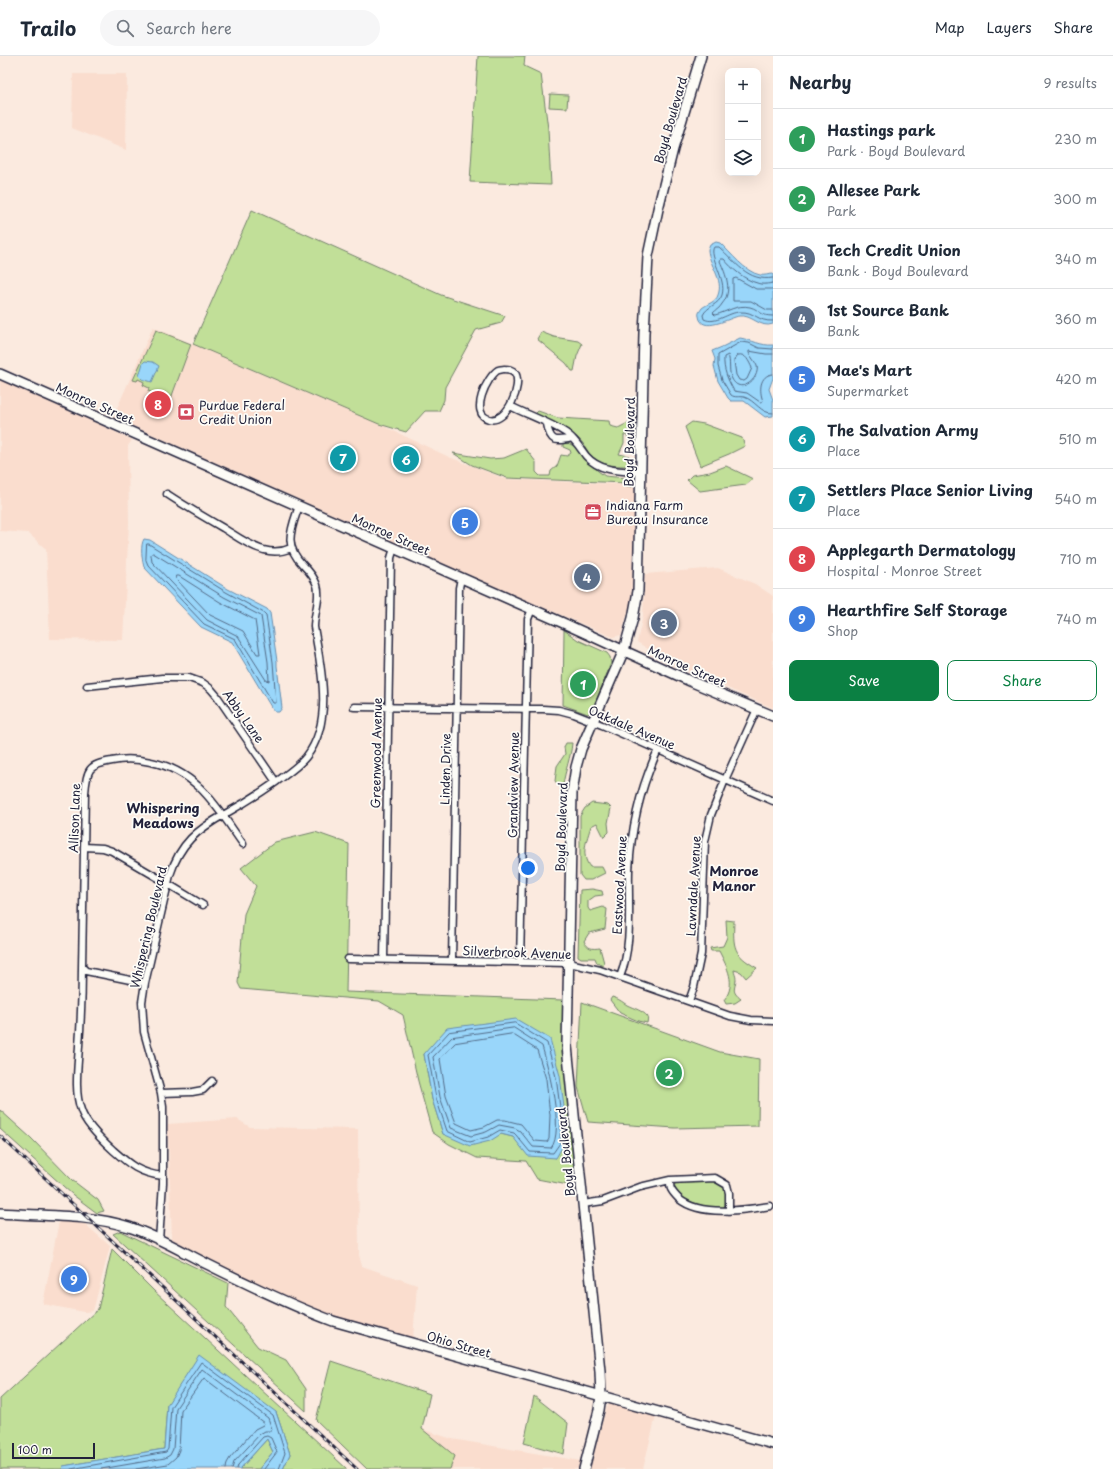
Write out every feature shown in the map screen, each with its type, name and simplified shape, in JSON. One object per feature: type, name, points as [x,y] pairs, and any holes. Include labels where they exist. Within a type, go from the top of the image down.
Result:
[{"type":"street","name":"Boyd Boulevard","points":[[584,1469],[601,1396],[600,1371],[567,1046],[572,793],[579,755],[624,650],[633,618],[638,591],[644,333],[648,256],[658,209],[701,56]]},
{"type":"street","points":[[510,369],[515,373],[517,380],[510,406],[504,415],[494,420],[486,418],[481,413],[480,404],[482,394],[498,370],[510,369]]},
{"type":"street","name":"Monroe Street","points":[[0,374],[532,609],[690,681],[773,716]]},
{"type":"street","points":[[510,406],[565,433],[578,444],[596,466],[614,471],[640,472]]},
{"type":"street","points":[[547,424],[548,433],[552,439],[557,441],[572,438]]},
{"type":"street","points":[[167,494],[242,540],[264,550],[274,552],[282,552],[291,548],[290,538],[299,506]]},
{"type":"street","name":"Whispering Boulevard","points":[[160,1240],[163,1118],[161,1092],[144,1032],[142,1002],[145,983],[174,862],[186,842],[197,831],[255,797],[296,768],[310,753],[319,729],[323,714],[323,680],[314,628],[318,592],[314,578],[298,560],[291,548]]},
{"type":"street","name":"Greenwood Avenue","points":[[384,959],[391,558],[394,548]]},
{"type":"street","name":"Linden Drive","points":[[452,960],[459,588],[461,578]]},
{"type":"street","name":"Grandview Avenue","points":[[520,962],[528,619],[532,609]]},
{"type":"street","name":"Abby Lane","points":[[87,686],[174,677],[189,678],[203,683],[217,696],[276,782]]},
{"type":"street","name":"Oakdale Avenue","points":[[354,707],[559,710],[574,714],[593,722],[773,801]]},
{"type":"street","name":"Lawndale Avenue","points":[[689,1001],[694,987],[701,954],[705,841],[711,815],[757,709]]},
{"type":"street","name":"Eastwood Avenue","points":[[620,977],[628,951],[630,848],[644,784],[658,750]]},
{"type":"street","name":"Allison Lane","points":[[162,1176],[138,1170],[98,1136],[81,1111],[78,1098],[85,793],[87,775],[93,767],[121,759],[136,759],[168,766],[192,779],[201,787],[243,844]]},
{"type":"street","points":[[84,847],[102,848],[112,852],[203,905]]},
{"type":"street","name":"Silverbrook Avenue","points":[[348,959],[569,963],[600,970],[740,1018],[773,1021]]},
{"type":"street","points":[[82,967],[86,972],[145,983]]},
{"type":"street","points":[[161,1092],[192,1092],[203,1090],[212,1081]]},
{"type":"street","points":[[583,1204],[603,1201],[640,1187],[670,1180],[715,1178],[727,1185],[729,1193],[729,1211]]},
{"type":"street","points":[[670,1180],[671,1190],[675,1195],[683,1202],[700,1208],[717,1211],[729,1211],[770,1206]]},
{"type":"street","name":"Ohio Street","points":[[0,1213],[104,1221],[130,1228],[160,1240],[285,1302],[333,1321],[773,1444]]},
{"type":"shaded area","points":[[73,74],[127,74],[126,150],[72,128]]},
{"type":"shaded area","points":[[153,327],[379,424],[449,457],[506,479],[635,485],[631,601],[621,635],[613,637],[500,589],[113,417]]},
{"type":"shaded area","points":[[0,379],[51,401],[132,440],[128,446],[129,523],[123,640],[50,639],[46,549],[28,533],[0,531]]},
{"type":"shaded area","points":[[718,568],[755,584],[773,596],[773,708],[670,663],[637,642],[643,616],[645,574]]},
{"type":"shaded area","points":[[237,1119],[250,1127],[358,1129],[359,1255],[362,1266],[417,1285],[413,1338],[349,1322],[319,1312],[245,1279],[172,1241],[168,1124]]},
{"type":"shaded area","points":[[59,1221],[85,1224],[110,1246],[93,1311],[84,1312],[43,1304]]},
{"type":"shaded area","points":[[614,1403],[656,1416],[643,1469],[590,1469],[606,1409],[609,1404]]},
{"type":"shaded area","points":[[422,1429],[452,1439],[581,1461],[578,1469],[406,1469]]},
{"type":"green space","points":[[478,56],[525,56],[524,66],[541,74],[548,129],[551,185],[470,182]]},
{"type":"green space","points":[[550,94],[568,95],[567,108],[549,107]]},
{"type":"green space","points":[[252,210],[441,295],[505,316],[501,323],[476,330],[445,387],[444,400],[439,411],[425,411],[406,432],[379,424],[193,344]]},
{"type":"green space","points":[[156,330],[191,344],[170,401],[148,391],[149,388],[143,385],[144,382],[138,379],[137,381],[133,380]]},
{"type":"green space","points":[[541,332],[554,337],[578,341],[582,344],[577,356],[574,371],[572,371],[566,363],[537,339]]},
{"type":"green space","points":[[538,411],[558,418],[609,421],[610,426],[618,428],[628,423],[634,430],[633,442],[630,442],[627,435],[624,435],[624,443],[619,454],[629,456],[632,460],[629,466],[613,465],[598,461],[589,453],[578,438],[558,424],[535,414]]},
{"type":"green space","points":[[692,422],[704,424],[742,438],[745,446],[700,466],[685,427]]},
{"type":"green space","points":[[566,442],[576,447],[580,454],[605,476],[626,478],[632,481],[632,487],[627,486],[625,483],[507,478],[472,465],[453,453],[490,459],[504,458],[526,449],[536,462],[536,472],[540,476],[550,476],[551,471],[557,466],[561,455],[567,456],[571,453],[570,450],[563,447],[563,443]]},
{"type":"green space","points":[[726,466],[753,479],[746,485],[700,491],[687,480],[692,475],[710,472]]},
{"type":"green space","points":[[564,630],[578,640],[607,653],[610,657],[611,663],[593,709],[588,714],[563,705]]},
{"type":"green space","points":[[566,743],[572,743],[563,785],[559,786],[555,781],[557,766],[565,754],[564,747]]},
{"type":"green space","points":[[592,803],[608,805],[611,808],[608,823],[609,832],[604,837],[597,823],[591,826],[585,847],[585,857],[590,867],[602,867],[605,873],[591,880],[584,880],[580,875],[580,816],[585,808]]},
{"type":"green space","points":[[315,832],[349,844],[346,992],[563,1000],[562,1044],[575,1180],[568,1185],[537,1179],[526,1161],[477,1158],[449,1144],[432,1132],[418,1081],[403,1015],[379,1001],[241,989],[238,983],[244,914],[256,886],[241,868],[275,842]],"holes":[[[424,1054],[556,1158],[513,1137],[501,1134],[443,1134],[432,1099]]]},
{"type":"green space","points":[[592,889],[602,891],[603,895],[595,896],[588,901],[588,908],[590,911],[603,907],[607,909],[605,929],[589,933],[584,941],[590,948],[600,948],[604,963],[603,966],[597,963],[595,958],[581,958],[578,956],[580,890]]},
{"type":"green space","points":[[726,920],[734,921],[734,938],[736,949],[739,954],[743,959],[757,968],[746,978],[741,972],[734,970],[736,979],[735,992],[741,999],[735,1003],[726,1004],[724,1000],[730,988],[728,969],[719,951],[711,951],[710,948],[723,946],[727,937]]},
{"type":"green space","points":[[612,997],[643,1013],[648,1017],[647,1023],[638,1021],[620,1013],[610,1000]]},
{"type":"green space","points":[[582,1002],[720,1052],[759,1059],[758,1126],[675,1128],[588,1122],[578,1087]]},
{"type":"green space","points":[[0,1110],[31,1138],[72,1180],[98,1200],[104,1211],[97,1213],[73,1195],[0,1129]]},
{"type":"green space","points":[[708,1180],[722,1185],[724,1188],[726,1200],[725,1206],[722,1208],[696,1204],[685,1199],[674,1190],[675,1183]]},
{"type":"green space","points":[[120,1231],[228,1283],[226,1307],[258,1347],[286,1360],[306,1389],[306,1411],[113,1234]]},
{"type":"green space","points":[[112,1249],[154,1291],[347,1469],[283,1469],[290,1454],[276,1412],[167,1405],[164,1449],[64,1466],[62,1469],[0,1469],[0,1399],[98,1309]]},
{"type":"green space","points":[[331,1361],[430,1394],[422,1429],[455,1456],[450,1469],[367,1469],[316,1420]]},
{"type":"green space","points":[[534,1396],[568,1423],[564,1454],[524,1443]]},
{"type":"green space","points":[[267,1439],[273,1452],[259,1469],[240,1469]]},
{"type":"water","points":[[716,242],[720,243],[738,262],[754,273],[760,275],[773,274],[773,324],[764,325],[744,316],[739,316],[710,325],[701,321],[699,315],[700,311],[702,308],[711,303],[718,295],[718,278],[708,250],[710,245]]},
{"type":"water","points":[[740,338],[764,345],[773,345],[773,378],[769,389],[773,400],[773,416],[765,417],[744,401],[731,401],[718,381],[714,366],[715,359],[712,351]]},
{"type":"water","points":[[145,361],[153,362],[159,366],[152,382],[142,379],[139,376]]},
{"type":"water","points":[[144,539],[150,540],[228,589],[267,609],[270,613],[277,661],[282,708],[279,712],[275,712],[271,707],[232,642],[201,627],[144,567],[142,549]]},
{"type":"water","points":[[516,1019],[550,1039],[560,1076],[565,1115],[564,1144],[556,1158],[528,1156],[513,1137],[501,1134],[490,1141],[470,1146],[443,1134],[432,1099],[424,1054],[447,1028]]},
{"type":"water","points":[[199,1355],[276,1412],[290,1454],[283,1469],[259,1469],[273,1452],[267,1439],[240,1469],[62,1469],[63,1466],[164,1449],[167,1405]]},
{"type":"railway","points":[[0,1136],[357,1469]]},
{"type":"place","name":"Applegarth Dermatology","points":[[158,404]]},
{"type":"place","name":"Purdue Federal Credit Union","points":[[186,412]]},
{"type":"place","name":"Settlers Place Senior Living","points":[[343,458]]},
{"type":"place","name":"The Salvation Army","points":[[406,459]]},
{"type":"place","name":"Indiana Farm Bureau Insurance","points":[[593,512]]},
{"type":"place","name":"Mae's Mart","points":[[465,522]]},
{"type":"place","name":"1st Source Bank","points":[[587,577]]},
{"type":"place","name":"Tech Credit Union","points":[[664,623]]},
{"type":"place","name":"Hastings park","points":[[583,684]]},
{"type":"place","name":"Allesee Park","points":[[669,1073]]},
{"type":"place","name":"Hearthfire Self Storage","points":[[74,1279]]},
{"type":"district","name":"Whispering Meadows","points":[[163,814]]},
{"type":"district","name":"Monroe Manor","points":[[734,878]]}]
